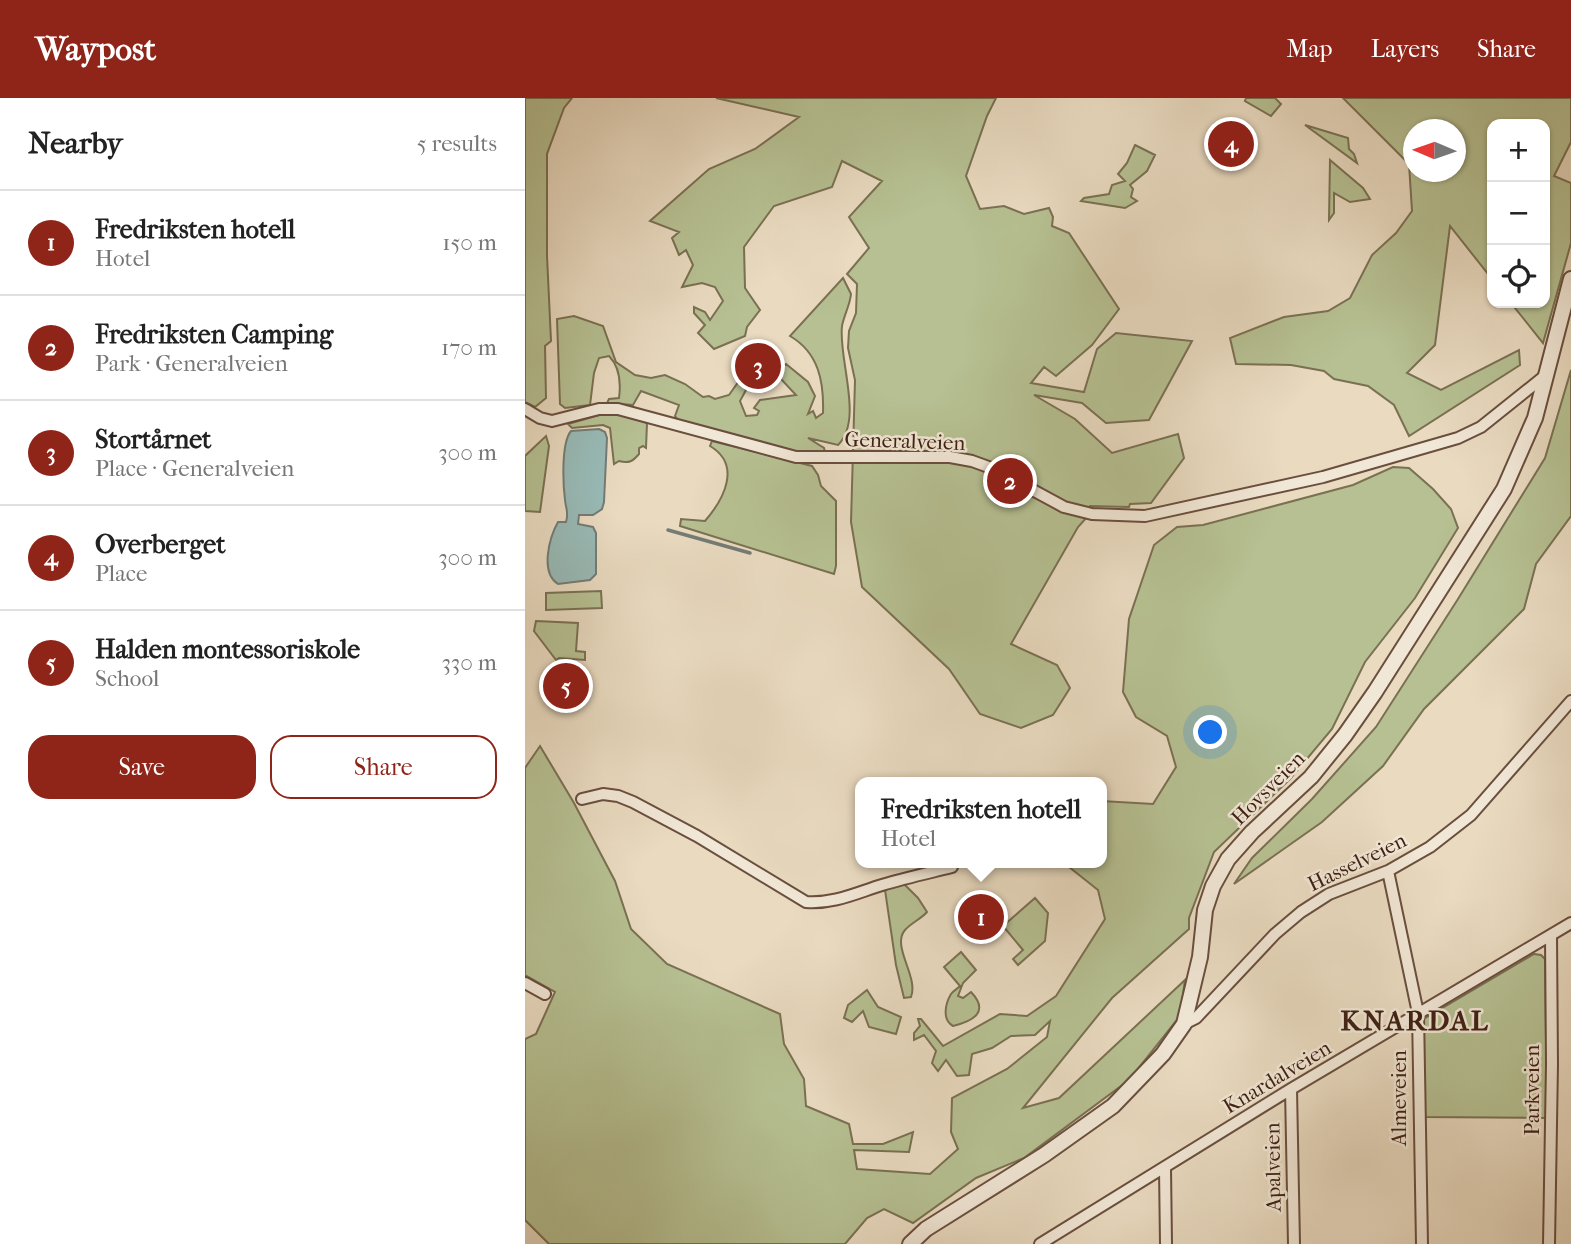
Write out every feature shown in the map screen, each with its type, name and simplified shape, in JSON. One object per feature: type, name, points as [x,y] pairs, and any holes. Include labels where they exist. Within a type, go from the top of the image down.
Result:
[{"type":"street","name":"Hovsveien","points":[[910,1244],[926,1230],[1044,1155],[1113,1106],[1163,1054],[1184,1024],[1200,957],[1205,910],[1218,877],[1228,859],[1252,832],[1327,759],[1375,692],[1504,489],[1535,418],[1564,326],[1571,279]]},
{"type":"street","name":"Generalveien","points":[[525,409],[540,418],[552,421],[599,409],[618,409],[796,457],[950,457],[993,469],[1064,507],[1092,514],[1145,516],[1323,477],[1458,438],[1481,427],[1547,374]]},
{"type":"street","name":"Hasselveien","points":[[1184,1024],[1196,1018],[1275,934],[1301,912],[1329,894],[1388,871],[1435,844],[1471,815],[1571,701]]},
{"type":"street","points":[[582,799],[603,794],[633,802],[697,836],[806,902],[837,900],[881,885],[948,868]]},
{"type":"street","name":"Almeveien","points":[[1388,871],[1418,1013],[1422,1244]]},
{"type":"street","name":"Knardalveien","points":[[1040,1244],[1291,1089],[1571,923]]},
{"type":"street","name":"Parkveien","points":[[1549,1244],[1551,936]]},
{"type":"street","points":[[525,983],[544,994]]},
{"type":"street","name":"Apalveien","points":[[1291,1089],[1294,1244]]},
{"type":"street","points":[[1165,1168],[1166,1244]]},
{"type":"green space","points":[[525,98],[572,98],[564,108],[547,154],[547,256],[551,341],[545,346],[546,398],[535,407],[525,402]]},
{"type":"green space","points":[[716,98],[996,98],[966,176],[980,209],[1004,206],[1024,214],[1049,208],[1053,217],[1052,226],[1069,233],[1119,309],[1092,345],[1056,376],[1044,367],[1031,383],[1084,392],[1097,349],[1116,333],[1192,341],[1149,420],[1106,423],[1082,403],[1034,395],[1075,419],[1112,453],[1178,434],[1184,458],[1151,503],[1130,504],[1129,507],[1090,506],[1085,515],[1088,516],[1078,527],[1011,644],[1057,665],[1070,688],[1053,715],[1021,728],[980,714],[949,669],[862,587],[851,522],[855,380],[848,348],[849,331],[856,313],[857,284],[847,274],[869,248],[849,217],[882,181],[842,161],[832,187],[774,206],[744,247],[745,288],[760,310],[747,327],[745,336],[714,349],[698,333],[705,325],[694,313],[694,307],[705,312],[710,320],[723,301],[715,287],[702,283],[682,287],[693,265],[686,250],[679,255],[672,238],[679,232],[650,221],[709,169],[755,149],[799,117]]},
{"type":"green space","points":[[1246,98],[1275,98],[1281,104],[1271,116],[1245,101]]},
{"type":"green space","points":[[1343,98],[1571,98],[1571,142],[1554,176],[1571,183],[1571,243],[1543,343],[1515,308],[1550,308],[1550,119],[1487,119],[1487,273],[1450,226],[1435,345],[1407,373],[1441,390],[1519,350],[1520,365],[1409,436],[1394,405],[1368,386],[1334,379],[1324,371],[1291,365],[1236,364],[1230,338],[1284,317],[1328,311],[1350,298],[1372,255],[1396,233],[1412,211],[1410,182],[1466,182],[1466,119],[1403,119],[1403,158]]},
{"type":"green space","points":[[1305,125],[1348,138],[1349,149],[1357,163]]},
{"type":"green space","points":[[1135,145],[1155,155],[1147,171],[1130,185],[1133,189],[1131,197],[1137,201],[1125,208],[1081,201],[1084,198],[1109,194],[1112,185],[1125,181],[1118,174],[1127,163]]},
{"type":"green space","points":[[1330,160],[1363,188],[1370,199],[1350,202],[1334,193],[1334,213],[1329,220]]},
{"type":"green space","points":[[843,278],[851,294],[842,326],[850,405],[849,420],[838,445],[808,438],[824,448],[825,452],[796,453],[678,420],[675,416],[679,405],[641,391],[633,405],[607,403],[609,399],[619,398],[620,392],[618,370],[609,356],[599,358],[590,405],[565,408],[560,404],[557,319],[574,316],[603,326],[616,362],[635,375],[651,378],[665,375],[685,384],[703,397],[715,399],[729,395],[739,381],[746,390],[740,401],[746,416],[757,415],[759,411],[754,408],[760,400],[796,395],[780,378],[782,367],[786,364],[808,382],[815,396],[808,414],[813,411],[816,418],[823,413],[818,369],[808,351],[790,336]]},
{"type":"green space","points":[[1571,370],[1571,516],[1536,564],[1524,609],[1424,709],[1383,766],[1322,822],[1234,884],[1252,858],[1312,799],[1376,727],[1545,458]]},
{"type":"green space","points":[[622,414],[647,423],[646,448],[639,448],[639,454],[628,462],[619,461],[614,464],[610,428],[603,425],[572,428],[568,424],[599,415]]},
{"type":"green space","points":[[546,436],[549,446],[540,512],[525,511],[525,456]]},
{"type":"green space","points":[[712,441],[812,466],[821,486],[836,501],[834,574],[680,526],[681,519],[705,521],[723,493],[727,472],[720,454],[710,446]]},
{"type":"green space","points":[[1393,467],[1409,468],[1451,509],[1458,528],[1415,598],[1365,662],[1332,729],[1290,779],[1214,852],[1189,918],[1189,929],[1112,998],[1023,1108],[1059,1098],[1185,980],[1180,1016],[1129,1080],[1024,1158],[976,1178],[913,1223],[884,1209],[867,1218],[845,1244],[549,1244],[525,1220],[525,1039],[536,1034],[555,992],[525,975],[525,768],[540,746],[615,881],[631,929],[667,964],[780,1014],[784,1044],[804,1079],[806,1106],[849,1124],[853,1144],[883,1144],[913,1132],[909,1152],[854,1150],[857,1169],[930,1174],[958,1149],[951,1132],[952,1098],[1007,1069],[1047,1037],[1050,1021],[1035,1035],[1011,1036],[992,1048],[972,1054],[969,1075],[957,1076],[946,1060],[938,1071],[932,1063],[936,1051],[924,1035],[914,1040],[914,1033],[920,1026],[918,1019],[921,1019],[943,1046],[1000,1014],[1027,1016],[1056,996],[1105,919],[1098,890],[1070,868],[1107,868],[1107,801],[1153,804],[1176,767],[1167,736],[1136,717],[1123,692],[1129,619],[1154,545],[1177,527],[1203,525],[1353,485]]},
{"type":"green space","points":[[601,591],[602,608],[546,610],[546,593]]},
{"type":"green space","points":[[536,621],[578,623],[576,651],[585,652],[585,660],[556,660],[534,631]]},
{"type":"green space","points":[[903,883],[927,912],[905,930],[902,937],[901,944],[912,989],[911,997],[904,998],[896,965],[885,890]]},
{"type":"green space","points":[[1035,898],[1048,913],[1045,941],[1018,965],[1013,959],[1023,950],[1003,926]]},
{"type":"green space","points":[[961,952],[976,970],[963,983],[958,996],[963,998],[971,992],[977,999],[979,1010],[977,1015],[953,1026],[947,1020],[946,1007],[951,994],[960,986],[944,967]]},
{"type":"green space","points":[[1534,954],[1545,959],[1547,1118],[1424,1117],[1422,1020]]},
{"type":"green space","points":[[867,990],[878,1007],[901,1017],[896,1034],[869,1027],[863,1011],[852,1022],[844,1018],[848,1005]]},
{"type":"water","points":[[599,429],[605,432],[607,438],[604,502],[602,509],[593,515],[579,515],[578,524],[593,527],[596,533],[596,574],[590,580],[558,584],[549,572],[548,555],[558,522],[566,522],[567,519],[563,474],[568,437],[571,431]]},
{"type":"waterway","points":[[668,530],[750,553]]},
{"type":"place","name":"Overberget","points":[[1231,144]]},
{"type":"place","name":"Stortårnet","points":[[758,366]]},
{"type":"place","name":"Fredriksten Camping","points":[[1010,481]]},
{"type":"place","name":"Halden montessoriskole","points":[[566,686]]},
{"type":"place","name":"Fredriksten hotell","points":[[981,917]]},
{"type":"district","name":"KNARDAL","points":[[1415,1020]]}]
